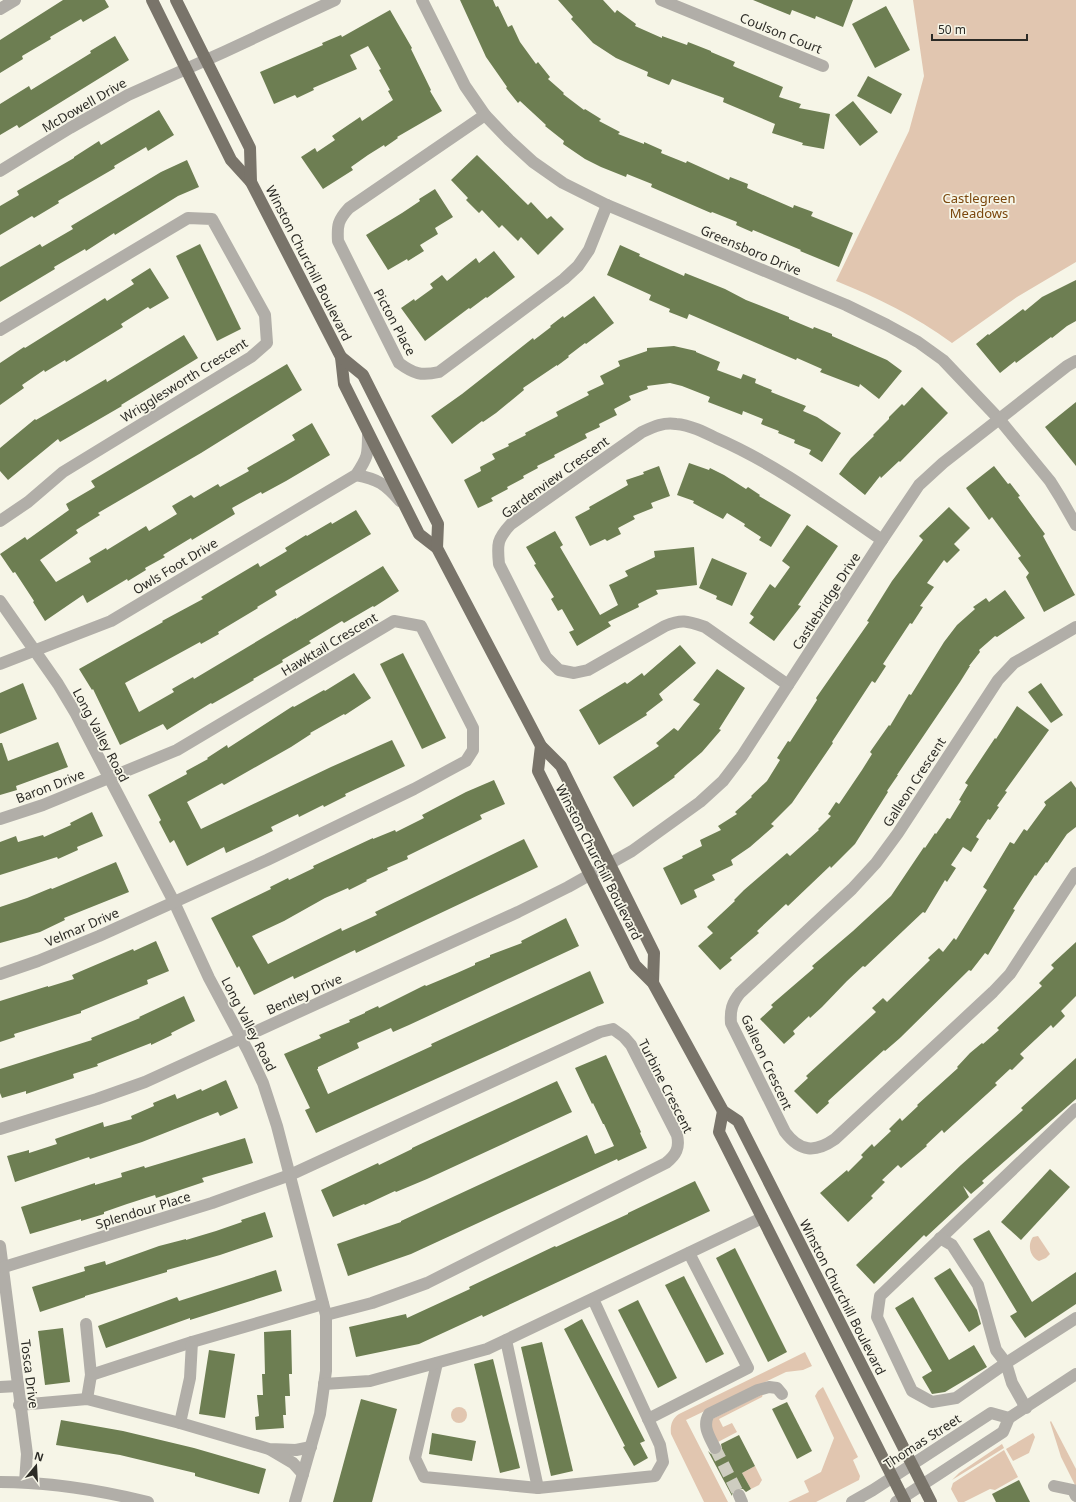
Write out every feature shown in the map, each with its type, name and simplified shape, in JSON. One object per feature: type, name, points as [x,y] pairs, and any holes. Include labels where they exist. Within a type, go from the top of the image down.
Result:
[{"type":"main road","name":"Winston Churchill Boulevard","points":[[152,0],[231,160],[252,182],[341,357],[344,384],[419,534],[438,548],[541,746],[560,766],[654,953],[653,983]]},
{"type":"main road","name":"Winston Churchill Boulevard","points":[[176,0],[250,148],[252,182]]},
{"type":"main road","name":"Winston Churchill Boulevard","points":[[341,357],[363,375],[410,467],[438,524],[438,548]]},
{"type":"main road","name":"Winston Churchill Boulevard","points":[[541,746],[538,771],[635,965],[653,983],[723,1111],[738,1121],[931,1502]]},
{"type":"main road","points":[[723,1111],[719,1132],[892,1477],[901,1500]]},
{"type":"street","points":[[0,9],[15,0]]},
{"type":"street","name":"McDowell Drive","points":[[0,171],[109,105],[335,0]]},
{"type":"street","name":"Greensboro Drive","points":[[422,0],[465,86],[485,115],[533,162],[563,183],[607,205],[839,302],[918,342],[943,360],[999,419],[1050,481],[1076,525]]},
{"type":"street","name":"Coulson Court","points":[[661,0],[823,66]]},
{"type":"street","name":"Picton Place","points":[[485,115],[349,208],[341,217],[338,228],[338,241],[399,363],[412,372],[426,375],[439,372],[564,279],[578,266],[588,250],[607,205]]},
{"type":"street","name":"Wrigglesworth Crescent","points":[[0,330],[188,218],[212,219],[266,315],[267,343],[251,357],[63,472],[28,502],[0,521]]},
{"type":"street","name":"Castlebridge Drive","points":[[609,863],[632,851],[700,802],[723,781],[742,756],[919,485],[943,463],[1067,366],[1076,361]]},
{"type":"street","name":"Gardenview Crescent","points":[[788,685],[705,627],[691,622],[677,621],[665,626],[588,670],[574,673],[559,670],[546,657],[499,564],[498,548],[502,534],[511,524],[642,432],[656,425],[676,424],[697,429],[744,450],[781,471],[882,540]]},
{"type":"street","name":"Owls Foot Drive","points":[[0,664],[111,621],[356,475],[364,464],[368,455],[368,434]]},
{"type":"street","points":[[356,475],[372,478],[389,488],[406,509]]},
{"type":"street","name":"Long Valley Road","points":[[0,601],[65,697],[110,778],[144,849],[174,902],[209,978],[263,1083],[277,1126],[324,1309],[326,1371],[320,1414],[295,1502]]},
{"type":"street","name":"Hawktail Crescent","points":[[110,778],[177,750],[394,621],[421,626],[435,651],[473,728],[473,750],[466,761],[414,789],[267,860],[174,902]]},
{"type":"street","name":"Galleon Crescent","points":[[1076,627],[1014,663],[998,680],[876,863],[852,889],[740,993],[734,1002],[730,1012],[731,1023],[785,1132],[790,1139],[798,1145],[807,1148],[817,1148],[826,1145],[835,1139],[900,1079],[993,992],[1010,974],[1076,873]]},
{"type":"street","name":"Baron Drive","points":[[0,819],[44,805],[110,778]]},
{"type":"street","name":"Bentley Drive","points":[[0,1129],[97,1099],[145,1082],[518,912],[590,875],[609,863]]},
{"type":"street","name":"Velmar Drive","points":[[0,974],[57,953],[174,902]]},
{"type":"street","name":"Turbine Crescent","points":[[91,1375],[192,1342],[324,1309],[372,1303],[427,1283],[666,1163],[676,1153],[679,1143],[678,1135],[631,1045],[617,1031],[608,1029],[290,1175]]},
{"type":"street","points":[[1076,1109],[880,1296],[877,1317],[912,1391],[932,1402],[956,1398],[1006,1363],[1076,1318]]},
{"type":"street","name":"Splendour Place","points":[[4,1267],[212,1204],[290,1175]]},
{"type":"street","points":[[324,1384],[370,1381],[487,1349],[762,1218]]},
{"type":"street","points":[[940,1238],[952,1246],[978,1285],[996,1350],[1006,1363],[1012,1383],[1026,1408]]},
{"type":"street","name":"Tosca Drive","points":[[0,1246],[4,1267],[27,1454],[25,1482]]},
{"type":"street","points":[[648,1419],[748,1368],[689,1253]]},
{"type":"street","points":[[437,1363],[414,1458],[424,1477],[538,1488],[655,1476],[663,1462],[660,1445],[593,1299]]},
{"type":"street","points":[[86,1324],[91,1375],[87,1399]]},
{"type":"street","points":[[506,1340],[538,1488]]},
{"type":"street","points":[[180,1423],[190,1378],[192,1342]]},
{"type":"street","points":[[901,1500],[1003,1432],[1009,1418],[1076,1374]]},
{"type":"street","points":[[0,1387],[18,1386]]},
{"type":"street","points":[[715,1448],[706,1431],[706,1424],[709,1414],[766,1387],[777,1388],[782,1394]]},
{"type":"street","points":[[20,1405],[87,1399],[180,1423],[269,1449],[293,1463],[303,1474]]},
{"type":"street","name":"Thomas Street","points":[[852,1502],[866,1495],[990,1413],[1009,1418]]},
{"type":"street","points":[[269,1449],[296,1450],[311,1448]]},
{"type":"street","points":[[0,1482],[25,1482],[127,1497],[148,1502]]},
{"type":"street","points":[[1054,1486],[1073,1490],[1076,1496]]},
{"type":"green space","name":"Castlegreen Meadows","points":[[913,0],[1076,0],[1076,262],[1017,297],[952,343],[924,324],[896,308],[836,281],[909,131],[924,76]]},
{"type":"green space","points":[[1038,1236],[1050,1254],[1046,1258],[1039,1261],[1033,1257],[1030,1250],[1031,1240],[1033,1237]]},
{"type":"green space","points":[[805,1352],[812,1366],[803,1370],[786,1372],[686,1420],[728,1502],[704,1502],[671,1434],[671,1425],[673,1420],[679,1414]]},
{"type":"green space","points":[[823,1387],[858,1457],[853,1460],[860,1476],[859,1480],[816,1502],[788,1502],[809,1492],[804,1481],[821,1472],[834,1438],[815,1396]]},
{"type":"green space","points":[[763,1394],[762,1397],[719,1419],[723,1427],[732,1423],[737,1432],[718,1442],[711,1429],[712,1419]]},
{"type":"green space","points":[[456,1407],[462,1407],[467,1412],[465,1421],[462,1423],[456,1423],[451,1418],[451,1412]]},
{"type":"green space","points":[[1051,1421],[1076,1469],[1076,1487],[1061,1457],[1050,1422]]},
{"type":"green space","points":[[1033,1433],[1035,1437],[1029,1453],[1013,1461],[1006,1449]]},
{"type":"green space","points":[[1002,1444],[1004,1448],[952,1480],[959,1473]]},
{"type":"green space","points":[[1004,1450],[1018,1477],[995,1490],[990,1489],[964,1502],[958,1502],[951,1489],[953,1483]]},
{"type":"green space","points":[[755,1466],[762,1480],[759,1485],[751,1489],[742,1473]]},
{"type":"building","points":[[63,0],[105,0],[109,7],[83,22],[81,19],[50,37],[51,39],[22,56],[23,59],[0,73],[0,40]]},
{"type":"building","points":[[460,0],[493,0],[496,7],[498,6],[508,27],[512,25],[520,42],[536,64],[538,62],[550,77],[548,79],[564,93],[563,94],[584,110],[585,109],[601,119],[599,121],[620,132],[618,134],[644,144],[644,142],[662,150],[661,153],[686,163],[687,161],[729,180],[730,177],[748,184],[747,188],[793,208],[794,205],[813,212],[811,216],[853,233],[839,267],[753,230],[752,232],[736,225],[737,222],[712,212],[711,213],[651,187],[652,184],[627,174],[626,177],[601,167],[585,159],[563,144],[564,141],[545,126],[546,125],[520,101],[518,103],[506,88],[507,87],[486,57]]},
{"type":"building","points":[[558,0],[603,0],[615,13],[617,10],[636,24],[635,26],[662,38],[662,36],[687,45],[688,42],[711,51],[735,62],[733,66],[783,87],[779,97],[801,104],[799,108],[830,114],[824,149],[802,145],[803,143],[772,133],[775,124],[723,102],[724,98],[672,79],[669,85],[647,76],[648,72],[616,58],[593,43],[571,19],[573,17]]},
{"type":"building","points":[[753,0],[853,0],[843,27],[816,16],[815,19],[792,10],[790,15]]},
{"type":"building","points":[[886,6],[910,50],[875,68],[852,24]]},
{"type":"building","points":[[390,10],[412,48],[411,49],[431,90],[430,91],[442,111],[397,137],[398,138],[385,147],[384,145],[368,155],[351,167],[353,170],[323,189],[301,157],[315,148],[317,152],[335,140],[332,136],[360,117],[362,121],[393,100],[388,91],[390,90],[379,70],[381,69],[368,46],[350,55],[357,69],[313,88],[314,90],[297,98],[295,95],[274,104],[260,72],[323,45],[322,43],[341,35],[342,37]]},
{"type":"building","points":[[115,36],[129,60],[19,128],[17,125],[0,135],[0,104],[29,86],[31,90],[91,53],[90,51]]},
{"type":"building","points":[[868,76],[902,94],[891,114],[857,96]]},
{"type":"building","points":[[853,101],[878,132],[860,146],[835,115]]},
{"type":"building","points":[[159,110],[174,135],[148,151],[146,147],[114,166],[115,168],[58,201],[59,203],[34,218],[32,216],[0,235],[0,206],[19,195],[17,191],[74,158],[99,141],[101,145]]},
{"type":"building","points":[[477,155],[528,205],[531,202],[547,219],[551,216],[564,229],[538,255],[521,237],[518,241],[502,225],[499,228],[482,210],[479,213],[466,200],[468,198],[451,180]]},
{"type":"building","points":[[187,160],[199,187],[178,196],[86,251],[85,249],[0,302],[0,267],[40,244],[42,247],[73,229],[71,226],[161,172]]},
{"type":"building","points":[[435,189],[453,217],[435,228],[438,234],[420,245],[424,251],[408,261],[407,259],[388,270],[366,235],[420,201],[419,199]]},
{"type":"building","points":[[200,244],[241,329],[217,341],[176,256]]},
{"type":"building","points":[[620,245],[640,254],[639,256],[684,276],[685,273],[789,317],[789,319],[813,329],[814,327],[832,334],[832,336],[887,360],[902,371],[879,399],[860,384],[859,387],[820,372],[822,369],[797,358],[796,360],[689,314],[687,319],[669,312],[670,309],[649,300],[651,295],[607,275]]},
{"type":"building","points":[[494,251],[515,277],[487,298],[486,297],[470,309],[469,308],[425,341],[401,308],[414,299],[415,301],[433,288],[430,284],[442,275],[447,281],[476,258],[479,263]]},
{"type":"building","points":[[150,268],[169,298],[150,309],[148,307],[121,324],[123,327],[66,362],[65,360],[45,372],[44,370],[22,385],[24,388],[0,405],[0,363],[105,298],[107,301],[134,284],[131,280]]},
{"type":"building","points":[[1076,280],[1076,321],[1052,338],[1051,337],[1016,363],[1015,361],[1000,373],[976,344],[1023,309],[1025,311],[1042,297]]},
{"type":"building","points":[[594,296],[614,323],[586,344],[585,343],[557,366],[523,388],[524,390],[496,413],[483,422],[482,421],[452,444],[431,416],[462,394],[533,338],[534,340],[563,316],[564,318]]},
{"type":"building","points":[[184,335],[198,358],[121,405],[122,406],[60,442],[58,439],[8,480],[0,471],[0,448],[35,419],[36,420],[106,379],[107,382]]},
{"type":"building","points":[[674,346],[696,351],[720,362],[717,370],[741,379],[743,374],[756,379],[755,383],[772,390],[771,392],[806,406],[803,411],[817,417],[841,433],[822,462],[809,454],[811,450],[794,443],[795,440],[778,433],[779,431],[761,424],[763,419],[743,411],[742,415],[708,402],[710,397],[682,386],[670,383],[647,386],[648,389],[629,396],[631,400],[614,409],[617,415],[599,424],[600,427],[585,434],[587,438],[554,455],[555,457],[537,466],[538,468],[523,476],[524,478],[491,498],[493,501],[478,508],[464,480],[481,471],[480,467],[495,459],[492,454],[509,446],[508,444],[526,435],[525,433],[558,416],[556,412],[589,395],[587,392],[604,384],[600,376],[620,366],[618,361],[647,351],[647,348]]},
{"type":"building","points":[[287,364],[302,390],[201,453],[98,513],[100,515],[76,530],[78,533],[40,560],[56,582],[91,562],[89,558],[106,548],[107,550],[146,526],[149,531],[177,514],[172,506],[191,495],[194,498],[218,484],[220,487],[249,471],[247,468],[295,440],[292,435],[312,423],[330,455],[262,494],[261,492],[232,508],[235,514],[192,540],[191,538],[163,555],[165,557],[145,568],[146,570],[128,581],[127,579],[87,603],[83,595],[45,621],[15,572],[13,573],[0,554],[25,537],[27,540],[69,510],[66,504],[95,487],[91,481]]},
{"type":"building","points":[[922,387],[948,413],[900,462],[899,461],[881,478],[880,476],[865,495],[839,474],[851,458],[874,436],[873,435],[889,419],[889,417],[902,404],[904,406]]},
{"type":"building","points":[[1076,402],[1076,466],[1045,427]]},
{"type":"building","points":[[689,463],[709,470],[710,468],[746,489],[748,487],[760,495],[759,496],[791,515],[771,547],[759,540],[761,537],[744,526],[745,524],[727,513],[723,519],[693,503],[694,501],[677,495]]},
{"type":"building","points":[[659,466],[670,496],[651,503],[653,508],[633,516],[635,519],[618,528],[621,534],[607,541],[605,539],[590,546],[575,517],[590,509],[589,507],[628,485],[626,480],[644,474],[643,472]]},
{"type":"building","points":[[994,466],[1008,484],[1010,483],[1020,496],[1018,497],[1045,534],[1043,536],[1075,595],[1044,612],[1026,577],[1029,573],[1018,558],[1021,556],[992,517],[989,520],[966,488]]},
{"type":"building","points":[[949,507],[970,528],[954,544],[960,550],[947,563],[944,560],[927,583],[934,587],[920,606],[923,607],[912,624],[910,623],[883,664],[886,666],[875,683],[872,681],[832,742],[833,743],[792,803],[771,824],[774,826],[750,847],[731,860],[733,865],[712,875],[715,880],[694,890],[697,897],[681,905],[663,868],[702,846],[700,840],[721,830],[718,826],[737,814],[735,812],[767,781],[780,760],[777,758],[788,741],[790,742],[817,700],[816,698],[869,622],[867,621],[892,581],[923,540],[919,536]]},
{"type":"building","points":[[356,510],[371,534],[275,591],[277,595],[218,632],[219,634],[201,644],[200,642],[125,683],[139,712],[174,692],[172,689],[193,677],[194,679],[383,566],[399,591],[374,607],[373,606],[344,623],[342,621],[309,641],[311,643],[282,660],[283,662],[167,730],[163,724],[120,745],[93,689],[92,690],[79,669],[203,599],[201,597],[258,563],[260,567],[287,551],[285,548],[306,535],[307,536],[331,522],[332,524]]},
{"type":"building","points":[[807,525],[838,546],[798,605],[801,606],[774,641],[749,623],[754,617],[750,614],[770,584],[775,588],[790,567],[782,561]]},
{"type":"building","points":[[555,531],[563,545],[560,547],[600,615],[618,605],[609,585],[628,576],[625,571],[655,557],[654,551],[694,547],[697,585],[656,590],[658,594],[638,604],[639,607],[608,622],[611,626],[577,646],[569,632],[574,630],[562,609],[558,611],[551,599],[554,597],[534,565],[536,564],[526,547]]},
{"type":"building","points":[[712,558],[747,573],[732,606],[716,599],[717,596],[699,588]]},
{"type":"building","points":[[1005,590],[1025,618],[997,637],[995,636],[979,650],[980,652],[969,666],[960,682],[897,775],[855,844],[831,868],[830,866],[788,906],[786,904],[757,931],[759,933],[730,958],[732,960],[720,970],[698,946],[713,933],[707,927],[735,901],[734,900],[744,890],[787,853],[790,856],[819,830],[818,829],[831,816],[828,814],[836,802],[839,804],[862,770],[872,754],[870,752],[889,725],[890,726],[909,694],[911,695],[944,642],[957,625],[975,609],[973,607],[986,598],[989,602]]},
{"type":"building","points":[[680,645],[696,663],[659,694],[663,700],[646,713],[647,715],[599,745],[579,710],[625,682],[627,684],[642,673],[644,676]]},
{"type":"building","points":[[403,653],[446,738],[422,749],[380,664]]},
{"type":"building","points":[[717,669],[745,688],[719,729],[721,730],[702,752],[674,776],[675,777],[633,807],[613,777],[659,746],[656,743],[674,728],[678,731],[700,704],[693,700]]},
{"type":"building","points":[[354,673],[371,698],[345,715],[344,714],[310,733],[311,734],[291,747],[224,785],[222,783],[187,802],[201,829],[331,767],[392,740],[405,766],[345,794],[346,796],[324,807],[323,805],[299,817],[298,814],[271,827],[273,831],[226,853],[224,847],[187,866],[174,840],[170,843],[159,822],[161,820],[148,795],[187,774],[186,771],[208,759],[207,758],[227,745],[228,748],[293,706],[294,707],[324,690],[325,691]]},
{"type":"building","points":[[23,683],[37,719],[0,734],[0,693]]},
{"type":"building","points":[[1041,683],[1063,715],[1051,723],[1028,692]]},
{"type":"building","points":[[1017,706],[1049,730],[1005,791],[1007,792],[997,806],[999,807],[990,820],[988,819],[976,837],[979,839],[971,852],[963,847],[951,865],[956,868],[947,882],[945,880],[925,913],[923,912],[865,967],[863,966],[810,1018],[809,1016],[793,1031],[795,1034],[784,1044],[760,1019],[773,1007],[771,1005],[814,968],[812,966],[891,896],[924,847],[925,848],[947,818],[950,819],[961,801],[959,800],[968,785],[965,783]]},
{"type":"building","points":[[58,742],[68,767],[16,786],[17,790],[0,795],[0,743],[2,743],[8,761]]},
{"type":"building","points":[[494,780],[505,804],[480,815],[482,819],[407,856],[408,859],[387,868],[388,870],[366,880],[367,881],[349,890],[348,888],[325,898],[284,921],[252,936],[268,964],[341,928],[342,931],[377,915],[375,912],[524,839],[538,867],[356,953],[355,950],[294,979],[293,976],[254,995],[239,966],[237,968],[211,918],[271,889],[270,887],[288,878],[289,880],[314,868],[313,866],[373,838],[395,830],[396,832],[424,818],[422,815],[466,792]]},
{"type":"building","points":[[1071,781],[1076,788],[1076,827],[1067,834],[1047,863],[1046,862],[1036,876],[1035,875],[1013,909],[1015,910],[988,955],[985,953],[971,971],[969,970],[900,1038],[885,1051],[884,1050],[828,1101],[829,1103],[817,1114],[794,1091],[808,1078],[806,1076],[876,1012],[872,1008],[883,998],[887,1002],[930,960],[928,958],[939,948],[943,952],[954,938],[956,940],[987,890],[983,887],[1010,842],[1014,844],[1024,829],[1027,831],[1046,805],[1044,802]]},
{"type":"building","points":[[92,812],[103,836],[77,847],[78,850],[58,859],[57,857],[0,875],[0,842],[16,836],[18,842],[43,835],[44,837],[71,825],[70,823]]},
{"type":"building","points":[[116,862],[129,892],[64,918],[65,920],[40,932],[0,943],[0,907],[51,888],[52,889]]},
{"type":"building","points":[[566,918],[579,946],[393,1032],[391,1028],[357,1043],[359,1048],[318,1067],[317,1069],[328,1094],[432,1046],[431,1044],[590,971],[604,1003],[316,1133],[305,1110],[310,1108],[284,1054],[321,1038],[319,1035],[350,1022],[349,1020],[365,1012],[378,1006],[379,1008],[425,985],[426,986],[475,965],[475,963],[490,957],[490,955],[522,943],[521,941]]},
{"type":"building","points":[[156,941],[169,971],[147,980],[148,984],[81,1011],[81,1013],[14,1034],[15,1037],[0,1042],[0,1001],[74,979],[72,975],[133,949],[134,951]]},
{"type":"building","points":[[1076,942],[1076,996],[1061,1011],[1065,1016],[1053,1028],[1051,1025],[1020,1054],[1024,1058],[1012,1070],[1010,1069],[995,1083],[997,1085],[944,1133],[942,1130],[926,1145],[927,1146],[901,1168],[898,1165],[882,1180],[885,1182],[871,1196],[873,1198],[848,1222],[820,1193],[847,1170],[848,1172],[863,1157],[861,1155],[872,1144],[874,1147],[891,1131],[889,1129],[900,1118],[902,1121],[918,1106],[917,1105],[958,1068],[957,1067],[970,1053],[999,1030],[997,1028],[1042,986],[1039,983],[1054,968],[1051,965]]},
{"type":"building","points":[[184,996],[195,1021],[171,1033],[172,1035],[151,1045],[151,1043],[97,1064],[98,1066],[73,1074],[74,1078],[26,1094],[26,1091],[2,1098],[0,1093],[0,1069],[92,1040],[91,1038],[140,1018],[139,1017]]},
{"type":"building","points":[[606,1055],[647,1148],[618,1161],[617,1159],[411,1254],[348,1276],[337,1244],[401,1222],[587,1135],[595,1154],[614,1146],[575,1068]]},
{"type":"building","points":[[1076,1058],[1076,1099],[982,1181],[984,1183],[971,1194],[963,1186],[969,1197],[926,1237],[924,1235],[874,1284],[856,1265],[961,1165],[1023,1110],[1021,1108]]},
{"type":"building","points":[[226,1080],[238,1108],[220,1116],[218,1112],[142,1142],[90,1159],[89,1157],[15,1182],[7,1156],[29,1150],[29,1153],[57,1144],[55,1139],[103,1122],[104,1127],[132,1119],[131,1116],[154,1106],[153,1103],[175,1094],[177,1099],[201,1089],[202,1091]]},
{"type":"building","points":[[557,1081],[572,1112],[427,1179],[333,1217],[321,1190],[378,1163],[379,1165],[412,1148]]},
{"type":"building","points":[[245,1138],[253,1163],[202,1178],[204,1182],[156,1198],[155,1195],[104,1212],[104,1214],[30,1234],[21,1207],[95,1183],[95,1185],[122,1177],[121,1173],[144,1166],[145,1168]]},
{"type":"building","points":[[1050,1169],[1070,1187],[1021,1240],[1001,1222]]},
{"type":"building","points":[[695,1181],[710,1211],[483,1317],[482,1315],[419,1344],[356,1357],[349,1327],[406,1314],[407,1318],[470,1289],[469,1287],[555,1246],[556,1247],[628,1214]]},
{"type":"building","points":[[265,1212],[273,1237],[220,1255],[167,1270],[167,1272],[85,1296],[40,1312],[32,1287],[85,1271],[84,1267],[105,1261],[106,1265],[159,1246],[216,1231],[242,1222],[241,1220]]},
{"type":"building","points":[[989,1230],[1032,1302],[1076,1272],[1076,1304],[1025,1338],[1010,1316],[1017,1312],[973,1239]]},
{"type":"building","points":[[735,1248],[787,1352],[768,1362],[716,1258]]},
{"type":"building","points":[[950,1268],[977,1310],[981,1324],[969,1332],[934,1278]]},
{"type":"building","points":[[276,1270],[282,1291],[190,1320],[190,1318],[106,1348],[98,1326],[177,1297],[179,1301]]},
{"type":"building","points":[[684,1276],[724,1354],[706,1363],[665,1285]]},
{"type":"building","points":[[913,1297],[949,1360],[974,1345],[987,1367],[945,1392],[932,1394],[922,1377],[932,1371],[895,1308]]},
{"type":"building","points":[[638,1300],[677,1378],[658,1388],[618,1310]]},
{"type":"building","points":[[582,1319],[645,1441],[640,1443],[648,1458],[634,1466],[564,1329]]},
{"type":"building","points":[[63,1328],[70,1382],[45,1385],[38,1331]]},
{"type":"building","points":[[291,1330],[292,1374],[289,1374],[290,1396],[285,1396],[286,1415],[283,1415],[284,1428],[256,1430],[255,1417],[259,1416],[257,1395],[263,1395],[262,1374],[265,1374],[264,1332]]},
{"type":"building","points":[[542,1342],[573,1471],[551,1476],[521,1347]]},
{"type":"building","points":[[209,1350],[235,1354],[225,1418],[199,1414]]},
{"type":"building","points":[[493,1359],[520,1468],[500,1473],[474,1364]]},
{"type":"building","points":[[361,1399],[397,1409],[372,1502],[333,1502]]},
{"type":"building","points":[[787,1402],[812,1451],[797,1459],[772,1409]]},
{"type":"building","points":[[61,1420],[123,1431],[194,1448],[266,1469],[259,1494],[195,1476],[195,1473],[120,1455],[56,1445]]},
{"type":"building","points":[[432,1433],[476,1441],[472,1461],[429,1454]]},
{"type":"building","points":[[739,1435],[755,1466],[742,1473],[751,1489],[746,1492],[743,1489],[736,1488],[733,1491],[732,1496],[708,1451],[711,1454],[719,1454],[722,1449],[721,1444]]},
{"type":"building","points":[[1019,1480],[1030,1502],[996,1502],[992,1494]]},
{"type":"tunnel","points":[[715,1448],[739,1495]]}]
